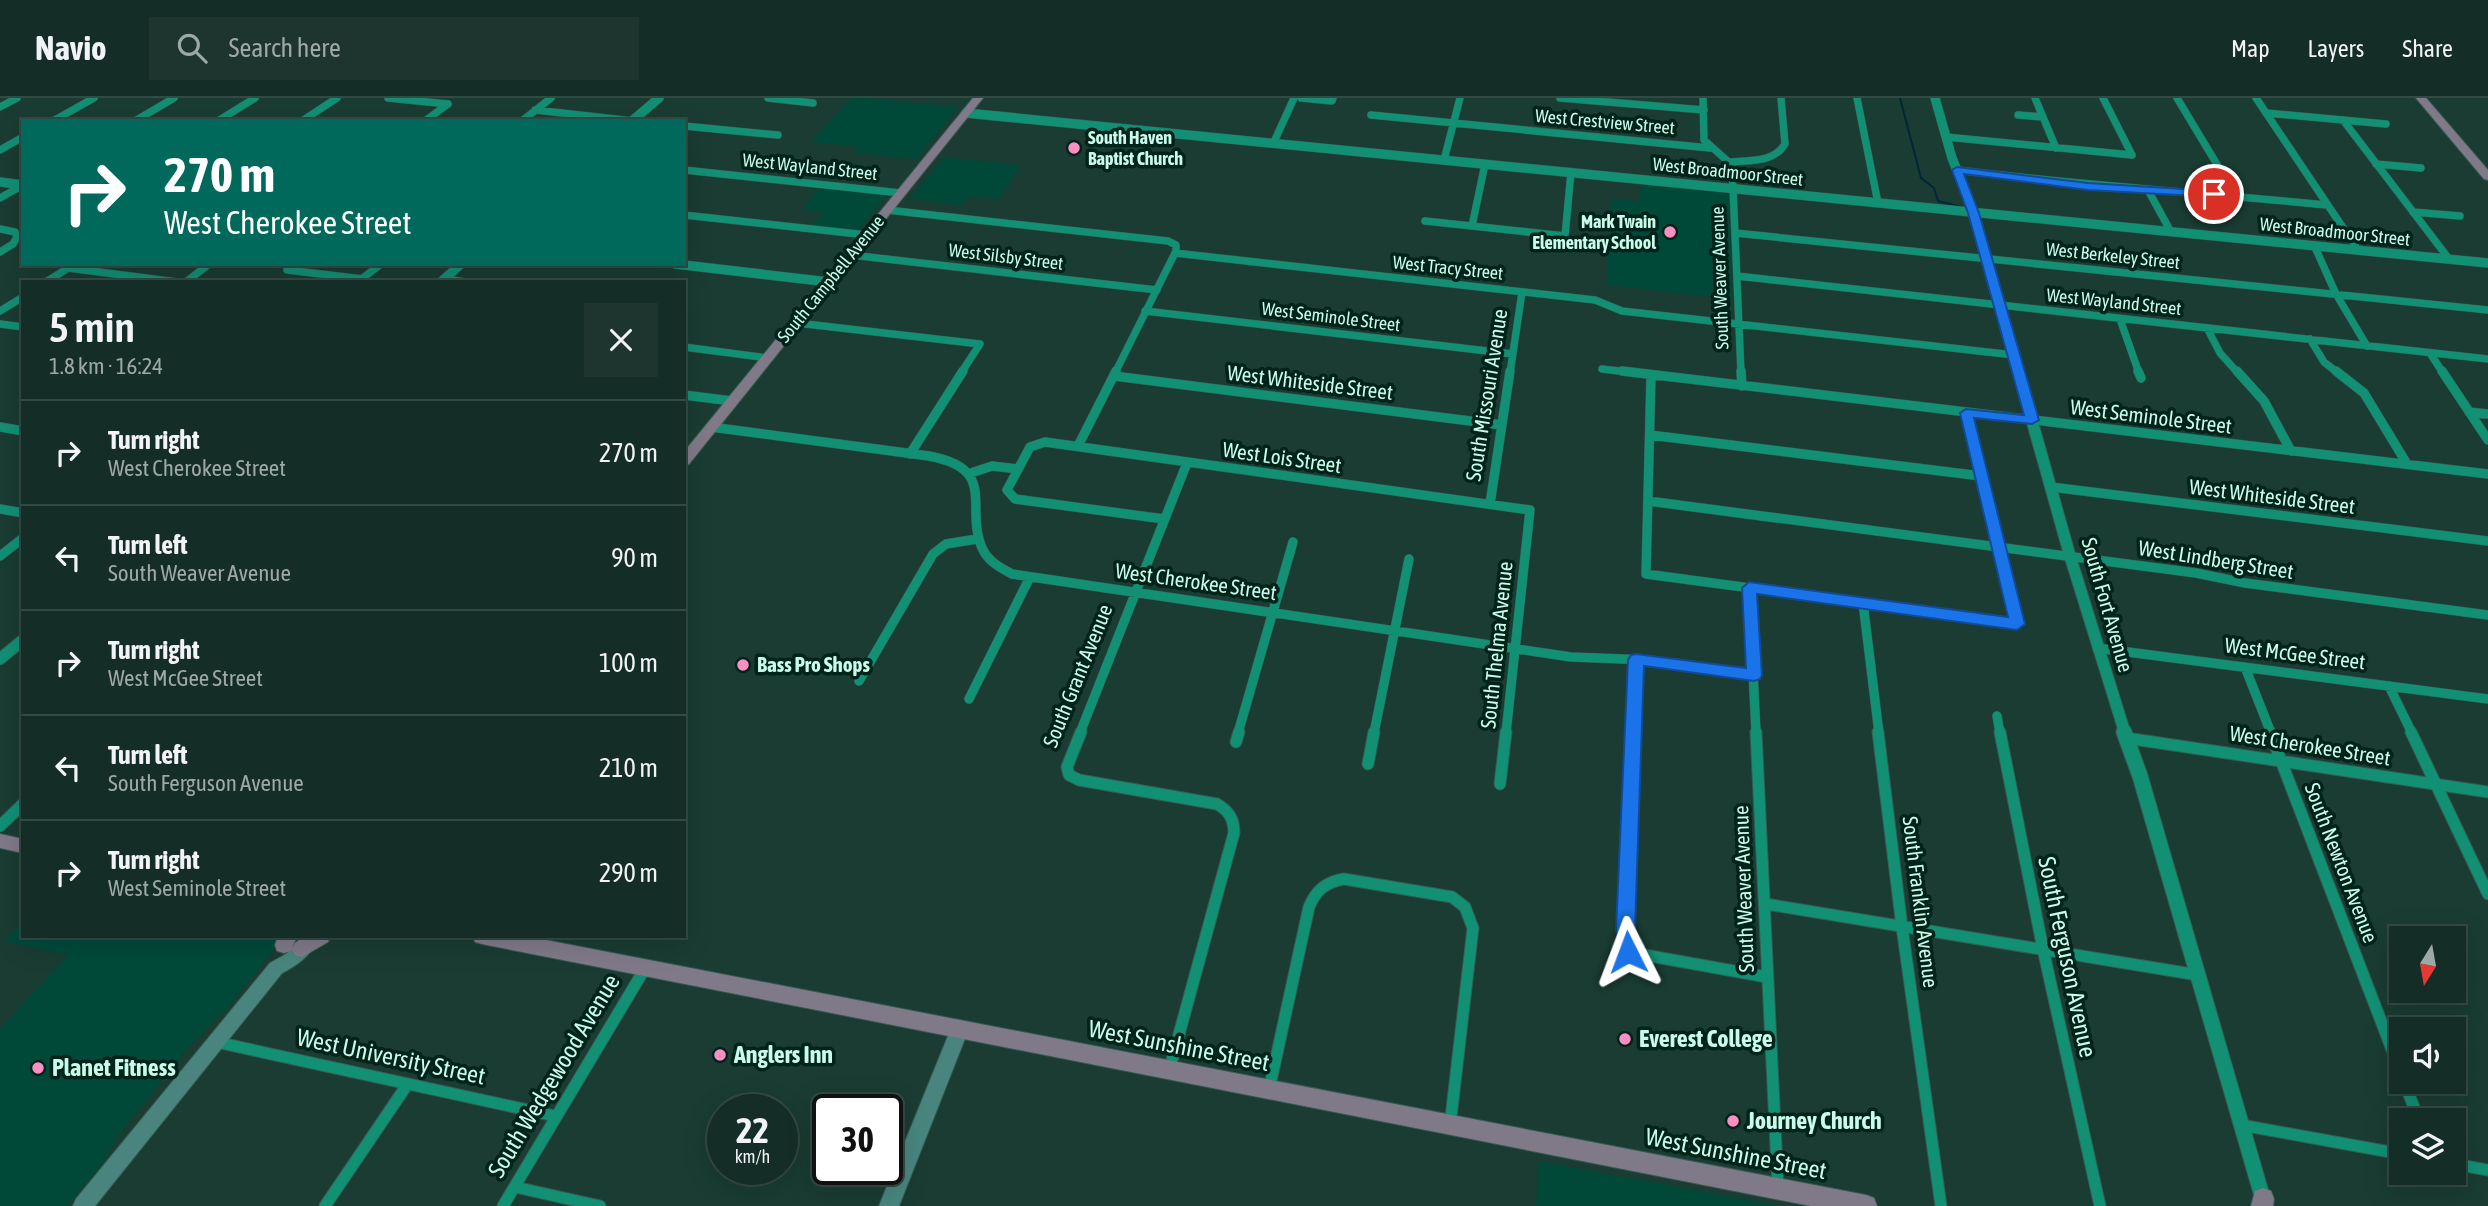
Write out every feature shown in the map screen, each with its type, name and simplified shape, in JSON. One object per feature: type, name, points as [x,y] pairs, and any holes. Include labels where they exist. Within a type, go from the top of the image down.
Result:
[{"type":"main road","name":"South Campbell Avenue","points":[[686,458],[978,98]]},
{"type":"main road","points":[[2421,98],[2488,177]]},
{"type":"main road","points":[[2433,98],[2488,162]]},
{"type":"main road","points":[[0,841],[21,846]]},
{"type":"main road","name":"West Sunshine Street","points":[[492,938],[644,970],[1866,1206]]},
{"type":"main road","points":[[83,1206],[296,941]]},
{"type":"main road","points":[[890,1206],[959,1031]]},
{"type":"street","points":[[0,107],[17,98]]},
{"type":"street","points":[[57,119],[94,98]]},
{"type":"street","points":[[138,119],[174,98]]},
{"type":"street","points":[[221,119],[255,98]]},
{"type":"street","points":[[305,119],[337,98]]},
{"type":"street","points":[[388,98],[448,104],[428,119]]},
{"type":"street","points":[[524,119],[551,98]]},
{"type":"street","points":[[634,119],[659,98]]},
{"type":"street","points":[[768,98],[813,103]]},
{"type":"street","points":[[1273,144],[1294,98]]},
{"type":"street","points":[[1301,98],[1332,99]]},
{"type":"street","points":[[1444,160],[1460,98]]},
{"type":"street","points":[[1560,98],[1703,110]]},
{"type":"street","points":[[1703,98],[1704,138],[1710,148],[1730,162],[1768,158],[1784,149],[1781,98]]},
{"type":"street","points":[[1857,98],[1878,203]]},
{"type":"street","name":"South Fort Avenue","points":[[1936,98],[1946,137],[1974,213],[2070,556],[2198,975],[2264,1203]]},
{"type":"street","points":[[2035,98],[2056,148]]},
{"type":"street","points":[[1946,137],[2132,155],[2103,98]]},
{"type":"street","points":[[2177,98],[2236,196]]},
{"type":"street","points":[[2256,98],[2358,250]]},
{"type":"street","points":[[535,110],[614,119]]},
{"type":"street","name":"West Broadmoor Street","points":[[966,114],[2488,263]]},
{"type":"street","points":[[2266,114],[2386,124]]},
{"type":"street","points":[[2018,115],[2043,117]]},
{"type":"street","name":"West Crestview Street","points":[[1371,116],[1710,148]]},
{"type":"street","points":[[2343,120],[2449,259]]},
{"type":"street","points":[[686,126],[778,135]]},
{"type":"street","points":[[0,150],[21,138]]},
{"type":"street","name":"South Weaver Avenue","points":[[1730,162],[1742,386]]},
{"type":"street","points":[[1472,226],[1485,164]]},
{"type":"street","points":[[2376,164],[2421,168]]},
{"type":"street","name":"West Wayland Street","points":[[686,170],[901,193]]},
{"type":"street","points":[[1957,170],[2088,186],[2327,205]]},
{"type":"street","points":[[1424,221],[1565,236],[1571,172]]},
{"type":"street","points":[[0,183],[21,185]]},
{"type":"street","points":[[0,198],[21,186]]},
{"type":"street","points":[[2148,190],[2171,232]]},
{"type":"street","name":"West Tracy Street","points":[[887,210],[1168,241],[1177,246],[1175,253],[1599,300],[1622,312],[2014,355]]},
{"type":"street","points":[[2413,212],[2460,216]]},
{"type":"street","points":[[687,216],[867,235]]},
{"type":"street","points":[[0,229],[16,232],[17,237],[13,244],[0,252]]},
{"type":"street","name":"West Berkeley Street","points":[[1735,233],[2488,310]]},
{"type":"street","points":[[2314,245],[2336,294],[2367,346]]},
{"type":"street","points":[[1078,446],[1175,253]]},
{"type":"street","name":"West Silsby Street","points":[[852,255],[1157,290]]},
{"type":"street","points":[[686,265],[830,282]]},
{"type":"street","points":[[49,280],[71,266],[164,280]]},
{"type":"street","points":[[189,280],[206,266]]},
{"type":"street","points":[[287,270],[361,280],[378,266]]},
{"type":"street","points":[[442,280],[459,266]]},
{"type":"street","name":"West Wayland Street","points":[[1737,276],[2488,359]]},
{"type":"street","name":"South Missouri Avenue","points":[[1490,504],[1522,292]]},
{"type":"street","points":[[0,312],[21,298]]},
{"type":"street","name":"West Seminole Street","points":[[1145,311],[1513,354]]},
{"type":"street","points":[[2120,319],[2141,378]]},
{"type":"street","points":[[797,323],[980,344],[911,453]]},
{"type":"street","points":[[0,324],[21,327]]},
{"type":"street","points":[[2207,328],[2220,353],[2269,407],[2291,451]]},
{"type":"street","points":[[2310,339],[2324,362],[2366,396],[2407,464]]},
{"type":"street","points":[[686,347],[768,358]]},
{"type":"street","points":[[2430,352],[2488,440]]},
{"type":"street","name":"West Seminole Street","points":[[1602,369],[2488,474]]},
{"type":"street","name":"West Whiteside Street","points":[[1114,376],[1502,425]]},
{"type":"street","points":[[1651,376],[1646,574],[2017,624],[1966,413]]},
{"type":"street","points":[[686,395],[732,401]]},
{"type":"street","points":[[2469,412],[2488,414]]},
{"type":"street","points":[[0,427],[21,431]]},
{"type":"street","points":[[711,427],[911,453],[946,460],[968,474],[975,488],[977,539],[950,543],[933,554],[859,681]]},
{"type":"street","points":[[1650,435],[1982,476]]},
{"type":"street","name":"West Lois Street","points":[[1018,469],[1030,447],[1042,442],[1530,510]]},
{"type":"street","name":"South Grant Avenue","points":[[1169,1071],[1234,829],[1228,812],[1217,804],[1083,781],[1068,773],[1068,763],[1187,463]]},
{"type":"street","points":[[968,474],[992,467],[1018,469],[1007,490],[1015,499],[1164,519]]},
{"type":"street","name":"West Whiteside Street","points":[[2051,487],[2488,541]]},
{"type":"street","name":"West Lindberg Street","points":[[1648,501],[1999,546],[2196,573],[2245,583],[2488,615]]},
{"type":"street","points":[[0,509],[21,513]]},
{"type":"street","name":"South Thelma Avenue","points":[[1500,784],[1530,510]]},
{"type":"street","name":"West Cherokee Street","points":[[977,539],[983,554],[995,566],[1030,577],[1571,657],[1636,660],[1754,675]]},
{"type":"street","points":[[0,556],[21,540]]},
{"type":"street","points":[[1236,742],[1293,542]]},
{"type":"street","points":[[1368,764],[1409,559]]},
{"type":"street","points":[[969,699],[1030,577]]},
{"type":"street","name":"South Weaver Avenue","points":[[1749,588],[1778,1189]]},
{"type":"street","name":"South Franklin Avenue","points":[[1863,603],[1902,927],[1941,1206]]},
{"type":"street","points":[[0,659],[21,642]]},
{"type":"street","name":"West McGee Street","points":[[2098,648],[2488,699]]},
{"type":"street","points":[[1636,660],[1626,929],[1628,952],[1767,977]]},
{"type":"street","name":"South Newton Avenue","points":[[2245,667],[2389,1042]]},
{"type":"street","points":[[2389,686],[2488,894]]},
{"type":"street","name":"South Ferguson Avenue","points":[[1997,716],[2043,949],[2100,1206]]},
{"type":"street","name":"West Cherokee Street","points":[[2126,738],[2488,792]]},
{"type":"street","points":[[0,826],[21,806]]},
{"type":"street","points":[[1269,1090],[1311,903],[1323,886],[1349,879],[1442,894],[1452,897],[1465,907],[1473,928],[1450,1126]]},
{"type":"street","points":[[1766,904],[2198,975]]},
{"type":"street","name":"South Wedgewood Avenue","points":[[503,1206],[644,970]]},
{"type":"street","name":"West University Street","points":[[216,1042],[555,1116]]},
{"type":"street","points":[[325,1206],[407,1085]]},
{"type":"street","points":[[2241,1125],[2389,1152]]},
{"type":"street","points":[[2466,1166],[2488,1170]]},
{"type":"street","points":[[514,1186],[600,1206]]},
{"type":"shaded area","points":[[851,98],[958,107],[916,159],[855,153],[858,147],[811,142]]},
{"type":"shaded area","points":[[944,157],[1021,165],[999,199],[969,196],[961,205],[909,199]]},
{"type":"shaded area","name":"Mark Twain Elementary School","points":[[1641,181],[1729,192],[1732,299],[1607,285],[1611,199],[1640,201]]},
{"type":"shaded area","points":[[820,187],[888,194],[857,231],[810,227],[823,212],[801,209]]},
{"type":"shaded area","points":[[21,924],[21,938],[282,938],[229,1006],[193,1042],[121,1131],[100,1167],[67,1206],[0,1206],[0,1029],[68,955],[4,941]]},
{"type":"shaded area","points":[[1539,1161],[1780,1206],[1536,1206]]},
{"type":"waterway","points":[[1900,98],[1921,178],[1934,188],[1938,201],[1962,207]]},
{"type":"place","name":"South Haven Baptist Church","points":[[1074,148]]},
{"type":"place","name":"Mark Twain Elementary School","points":[[1670,232]]},
{"type":"place","name":"Bass Pro Shops","points":[[743,665]]},
{"type":"place","name":"Everest College","points":[[1625,1039]]},
{"type":"place","name":"Anglers Inn","points":[[720,1055]]},
{"type":"place","name":"Planet Fitness","points":[[38,1068]]},
{"type":"place","name":"Journey Church","points":[[1733,1121]]},
{"type":"route","points":[[1628,952],[1626,929],[1636,660],[1754,675],[1749,588],[2017,624],[1966,413],[2032,420],[1974,213],[1957,170],[2088,186],[2214,194]]}]
